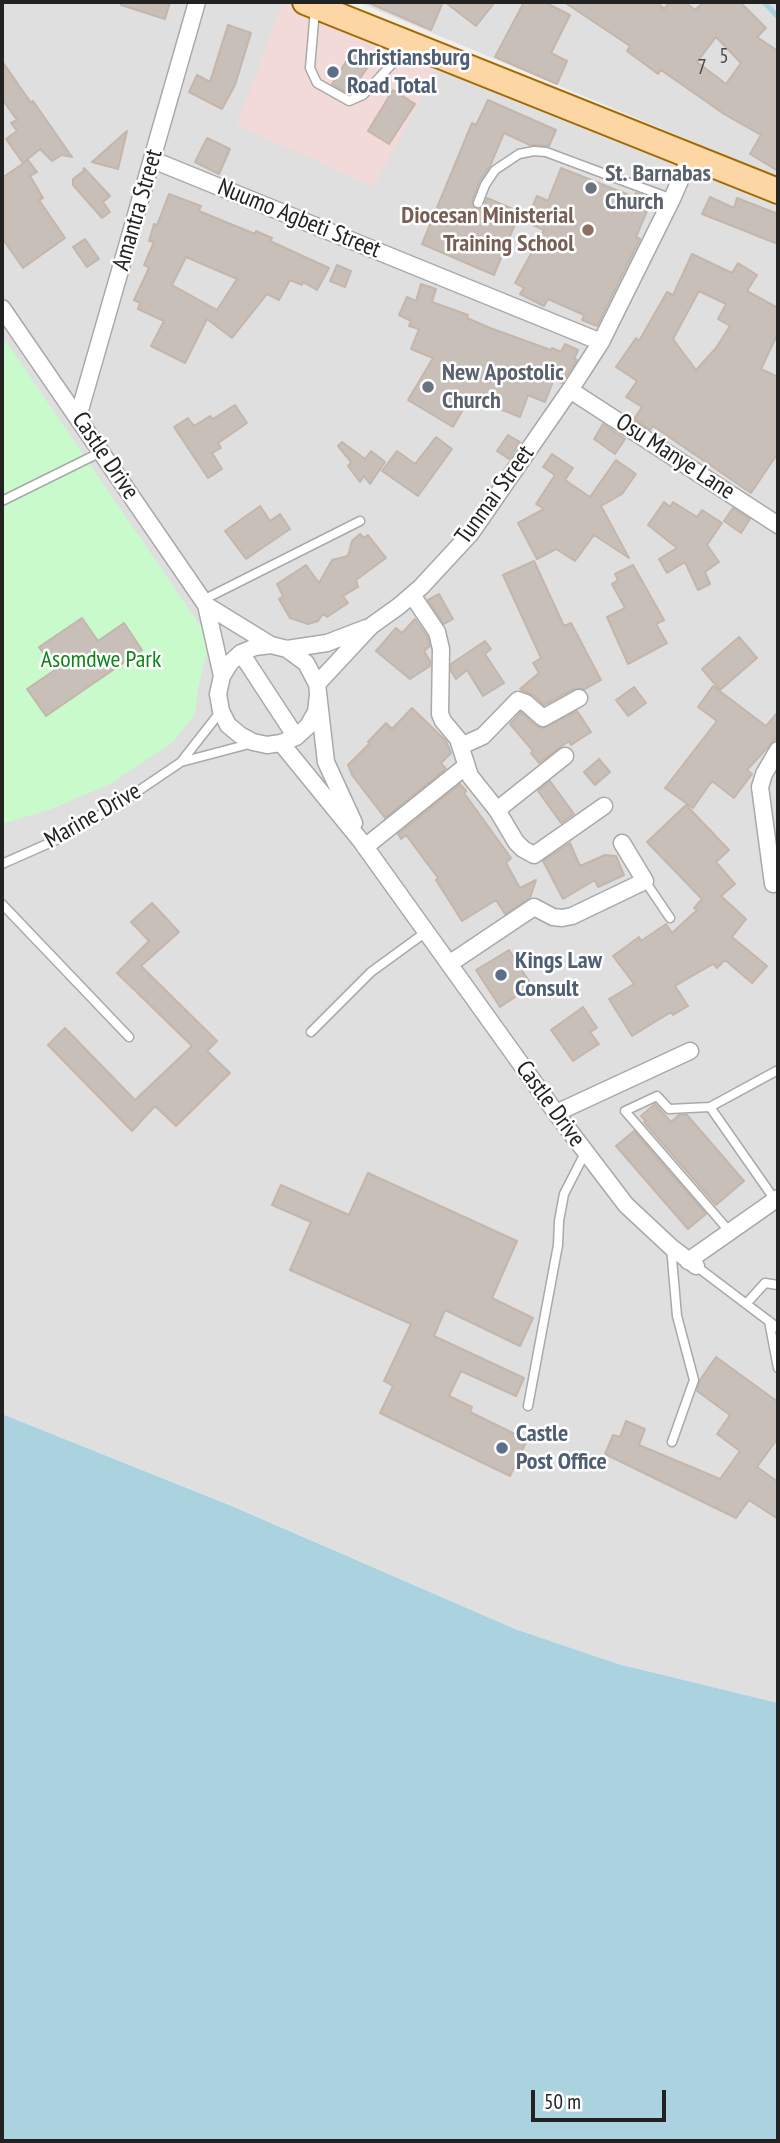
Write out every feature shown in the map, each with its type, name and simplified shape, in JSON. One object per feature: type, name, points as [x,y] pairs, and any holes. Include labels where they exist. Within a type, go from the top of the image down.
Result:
[{"type":"main road","points":[[310,4],[778,191]]},
{"type":"street","name":"Amantra Street","points":[[78,417],[197,2]]},
{"type":"street","name":"Tunmai Street","points":[[318,690],[371,626],[412,595],[471,533],[601,342],[690,158]]},
{"type":"street","name":"Nuumo Agbeti Street","points":[[153,160],[601,342]]},
{"type":"street","name":"Castle Drive","points":[[2,308],[205,603],[222,676],[218,694],[221,712]]},
{"type":"street","name":"Osu Manye Lane","points":[[570,390],[778,526]]},
{"type":"street","points":[[412,595],[437,632],[442,649],[440,714],[461,746],[470,776],[497,810],[516,842],[534,855],[604,806]]},
{"type":"street","name":"Castle Drive","points":[[205,603],[306,663],[318,690],[326,762],[363,844]]},
{"type":"street","name":"Tunmai Street","points":[[241,653],[256,647],[327,643],[371,626]]},
{"type":"street","name":"Castle Drive","points":[[241,653],[288,740],[585,1153],[625,1205],[692,1264]]},
{"type":"street","points":[[222,676],[230,663],[241,653]]},
{"type":"street","points":[[221,712],[228,725],[240,735],[267,745],[288,740],[312,719],[316,712],[318,690]]},
{"type":"street","points":[[461,746],[483,736],[518,700],[526,703],[543,718],[579,698]]},
{"type":"street","points":[[773,884],[760,787],[778,750]]},
{"type":"street","points":[[497,810],[565,757]]},
{"type":"street","points":[[363,844],[466,766]]},
{"type":"street","points":[[449,964],[534,907],[553,917],[572,916],[645,881],[622,843]]},
{"type":"street","points":[[556,1113],[690,1051]]},
{"type":"street","points":[[692,1264],[776,1199]]},
{"type":"lane","points":[[310,4],[310,68],[317,83],[349,101],[363,95],[410,44]]},
{"type":"lane","points":[[478,203],[495,170],[519,155],[534,151],[547,152],[672,199]]},
{"type":"lane","points":[[2,502],[101,452]]},
{"type":"lane","points":[[205,603],[360,521]]},
{"type":"lane","name":"Marine Drive","points":[[2,864],[63,837],[122,803],[181,762],[221,712]]},
{"type":"lane","name":"Marine Drive","points":[[181,762],[253,742]]},
{"type":"lane","points":[[645,881],[670,918]]},
{"type":"lane","points":[[2,904],[129,1037]]},
{"type":"lane","points":[[311,1032],[371,972],[426,932]]},
{"type":"lane","points":[[730,1232],[625,1111],[657,1096],[669,1109],[710,1107],[778,1070]]},
{"type":"lane","points":[[710,1107],[776,1199]]},
{"type":"lane","points":[[528,1406],[558,1245],[564,1194],[585,1153]]},
{"type":"lane","points":[[671,1247],[677,1316],[694,1380],[673,1442]]},
{"type":"lane","name":"Castle Drive","points":[[692,1264],[778,1328]]},
{"type":"lane","points":[[746,1304],[765,1283],[778,1285]]},
{"type":"lane","points":[[769,1321],[778,1368]]},
{"type":"shaded area","points":[[2,2],[284,2],[778,201],[778,1703],[618,1664],[515,1629],[233,1506],[2,1414]]},
{"type":"shaded area","points":[[283,2],[439,64],[374,187],[237,125]]},
{"type":"shaded area","points":[[358,2],[778,2],[778,177]]},
{"type":"green space","name":"Asomdwe Park","points":[[5,340],[210,640],[198,688],[195,714],[173,742],[110,784],[54,808],[2,824],[2,349]]},
{"type":"water","points":[[2,1414],[232,1506],[515,1629],[618,1664],[778,1703],[778,2141],[2,2141]]},
{"type":"building","points":[[121,2],[170,2],[165,19],[121,5]]},
{"type":"building","points":[[367,2],[443,2],[431,30]]},
{"type":"building","points":[[445,2],[495,2],[476,26]]},
{"type":"building","points":[[524,2],[544,2],[570,15],[551,53],[567,61],[557,84],[495,57]]},
{"type":"building","points":[[564,2],[657,2],[664,9],[670,2],[685,2],[695,10],[704,2],[740,2],[766,28],[757,37],[778,51],[778,171],[750,154],[761,135],[724,114],[661,70],[658,74],[627,51],[630,46]],"holes":[[[716,37],[741,63],[726,84],[697,62]]]},
{"type":"building","points":[[228,25],[251,33],[235,85],[222,109],[189,92],[197,75],[210,82]]},
{"type":"building","points":[[352,52],[370,64],[349,94],[332,84]]},
{"type":"building","points":[[2,61],[72,157],[62,155],[52,161],[40,149],[23,163],[6,139],[17,131],[11,123],[17,120],[2,99]]},
{"type":"building","points":[[393,90],[415,104],[389,144],[368,131]]},
{"type":"building","points":[[488,100],[556,130],[549,146],[530,145],[504,133],[490,166],[479,182],[472,201],[475,209],[483,208],[487,198],[520,212],[494,275],[422,244],[472,123],[476,125]]},
{"type":"building","points":[[127,131],[118,169],[92,162]]},
{"type":"building","points":[[207,138],[230,149],[219,174],[195,162]]},
{"type":"building","points":[[28,160],[37,172],[30,176],[43,198],[39,200],[65,238],[23,268],[2,238],[2,178]]},
{"type":"building","points":[[84,168],[110,196],[103,202],[110,212],[102,218],[73,185],[73,179],[83,173]]},
{"type":"building","points":[[561,168],[634,197],[636,193],[652,199],[636,237],[640,239],[597,326],[582,320],[584,315],[548,299],[544,306],[520,294],[524,288],[515,283],[544,230],[526,222],[537,196],[548,201]]},
{"type":"building","points":[[169,194],[201,206],[199,211],[255,234],[256,231],[272,238],[270,241],[329,268],[317,290],[303,282],[302,285],[290,280],[279,300],[267,294],[232,338],[207,319],[185,363],[151,346],[164,321],[138,309],[140,303],[134,300],[149,268],[144,265],[154,242],[149,241],[154,224],[157,225]],"holes":[[[186,257],[237,279],[217,310],[172,285]]]},
{"type":"building","points":[[710,197],[734,208],[737,198],[778,214],[778,244],[702,214]]},
{"type":"building","points":[[85,239],[99,259],[87,267],[73,247]]},
{"type":"building","points":[[692,254],[732,273],[738,263],[757,275],[747,291],[778,308],[778,333],[761,369],[778,377],[778,453],[751,493],[653,426],[650,430],[634,419],[642,407],[626,397],[637,381],[616,367],[636,338],[639,341],[667,292],[673,295]],"holes":[[[699,291],[726,304],[718,319],[730,326],[716,348],[696,370],[673,339]]]},
{"type":"building","points":[[337,265],[351,271],[345,287],[330,281]]},
{"type":"building","points":[[421,284],[436,289],[432,302],[468,315],[467,318],[490,328],[551,350],[552,348],[561,352],[565,344],[578,350],[574,359],[577,360],[562,383],[554,379],[545,402],[528,395],[520,417],[470,397],[453,427],[408,400],[433,358],[411,349],[419,329],[409,326],[411,321],[399,315],[407,297],[416,301]]},
{"type":"building","points":[[235,405],[247,423],[218,443],[221,448],[212,453],[222,469],[208,478],[174,427],[188,418],[194,426],[210,416],[213,419]]},
{"type":"building","points":[[603,424],[625,439],[615,454],[594,439]]},
{"type":"building","points":[[508,435],[520,442],[509,459],[497,451]]},
{"type":"building","points":[[436,437],[452,449],[418,496],[382,471],[397,451],[415,464]]},
{"type":"building","points":[[342,442],[365,459],[371,451],[385,462],[370,484],[364,476],[360,482],[348,466],[351,462],[338,446]]},
{"type":"building","points":[[552,454],[573,468],[565,480],[590,497],[616,460],[636,474],[622,494],[601,506],[629,558],[594,535],[575,561],[556,549],[537,559],[518,523],[544,509],[536,504],[555,475],[543,467]]},
{"type":"building","points":[[664,502],[670,507],[673,502],[697,517],[702,510],[722,523],[707,545],[719,562],[705,572],[710,584],[698,590],[685,562],[667,573],[659,559],[677,548],[648,525]]},
{"type":"building","points":[[260,506],[270,521],[280,514],[290,529],[246,559],[225,531]]},
{"type":"building","points":[[733,508],[750,519],[741,533],[724,521]]},
{"type":"building","points":[[360,534],[364,538],[368,535],[386,558],[356,580],[358,587],[343,596],[348,603],[327,617],[323,614],[318,621],[308,624],[290,618],[279,599],[283,596],[277,584],[306,565],[319,583],[332,560],[348,556],[352,541]]},
{"type":"building","points":[[534,561],[564,626],[571,623],[601,680],[585,689],[574,689],[544,705],[533,695],[520,689],[539,673],[533,663],[541,658],[503,575]]},
{"type":"building","points":[[633,565],[664,620],[656,624],[667,643],[628,664],[607,617],[625,608],[612,584],[618,580],[615,574]]},
{"type":"building","points":[[439,594],[453,619],[444,624],[428,600]]},
{"type":"building","points":[[82,618],[98,641],[124,623],[142,650],[46,716],[27,689],[55,670],[39,647]]},
{"type":"building","points":[[415,619],[427,636],[430,646],[424,651],[430,666],[410,679],[376,651],[396,628],[402,633]]},
{"type":"building","points":[[739,637],[757,658],[720,690],[702,669]]},
{"type":"building","points":[[485,641],[491,649],[485,654],[504,683],[483,696],[467,670],[456,679],[451,671],[451,664]]},
{"type":"building","points":[[713,686],[766,726],[778,712],[778,736],[747,770],[752,774],[734,798],[712,781],[693,808],[665,788],[717,721],[698,707]]},
{"type":"building","points":[[634,687],[646,703],[628,716],[616,700]]},
{"type":"building","points":[[412,708],[446,741],[451,753],[441,763],[446,769],[385,818],[352,775],[348,765],[386,723],[392,729]]},
{"type":"building","points":[[577,711],[591,732],[571,745],[569,741],[539,763],[531,753],[533,751],[510,724],[521,712],[536,726],[543,728]]},
{"type":"building","points":[[599,759],[610,772],[595,785],[584,772]]},
{"type":"building","points":[[550,781],[574,814],[561,823],[538,791]]},
{"type":"building","points":[[460,784],[511,858],[506,863],[520,888],[536,880],[530,898],[505,914],[496,900],[462,921],[436,880],[438,878],[406,835],[401,839],[398,834]]},
{"type":"building","points":[[686,805],[729,850],[716,862],[735,884],[721,896],[746,919],[732,937],[767,966],[752,983],[725,960],[717,968],[713,964],[675,986],[688,1006],[673,1015],[671,1012],[632,1036],[609,999],[634,984],[613,956],[639,937],[641,941],[666,924],[672,933],[697,910],[694,908],[702,899],[647,842]]},
{"type":"building","points":[[570,843],[580,866],[605,855],[616,856],[624,875],[598,887],[595,880],[563,899],[543,861]]},
{"type":"building","points":[[152,903],[179,932],[141,966],[217,1041],[207,1051],[230,1073],[176,1126],[155,1106],[132,1131],[48,1045],[65,1028],[135,1100],[192,1046],[117,973],[149,941],[131,922]]},
{"type":"building","points":[[509,950],[532,986],[500,1007],[476,970]]},
{"type":"building","points":[[583,1007],[597,1028],[590,1032],[599,1044],[573,1061],[551,1030]]},
{"type":"building","points":[[655,1104],[671,1122],[679,1115],[687,1115],[744,1181],[716,1205],[644,1122],[646,1121],[641,1116]]},
{"type":"building","points":[[634,1131],[706,1214],[688,1229],[616,1146]]},
{"type":"building","points":[[368,1173],[517,1241],[492,1298],[533,1318],[520,1346],[445,1310],[434,1336],[524,1378],[516,1396],[461,1371],[449,1396],[472,1407],[470,1412],[527,1440],[510,1476],[380,1413],[393,1386],[384,1381],[411,1324],[290,1270],[311,1222],[272,1205],[281,1185],[349,1215]]},
{"type":"building","points":[[716,1357],[778,1402],[778,1438],[757,1467],[778,1482],[778,1519],[749,1500],[736,1518],[605,1454],[613,1435],[620,1437],[626,1421],[645,1429],[639,1445],[720,1479],[740,1451],[717,1434],[730,1415],[697,1391],[700,1380]]},
{"type":"waterway","points":[[764,2],[778,17]]},
{"type":"place","name":"Christiansburg Road Total","points":[[333,72]]},
{"type":"place","name":"St. Barnabas Church","points":[[591,188]]},
{"type":"place","name":"Diocesan Ministerial Training School","points":[[588,230]]},
{"type":"place","name":"New Apostolic Church","points":[[428,387]]},
{"type":"place","name":"Kings Law Consult","points":[[501,975]]},
{"type":"place","name":"Castle Post Office","points":[[502,1448]]}]
